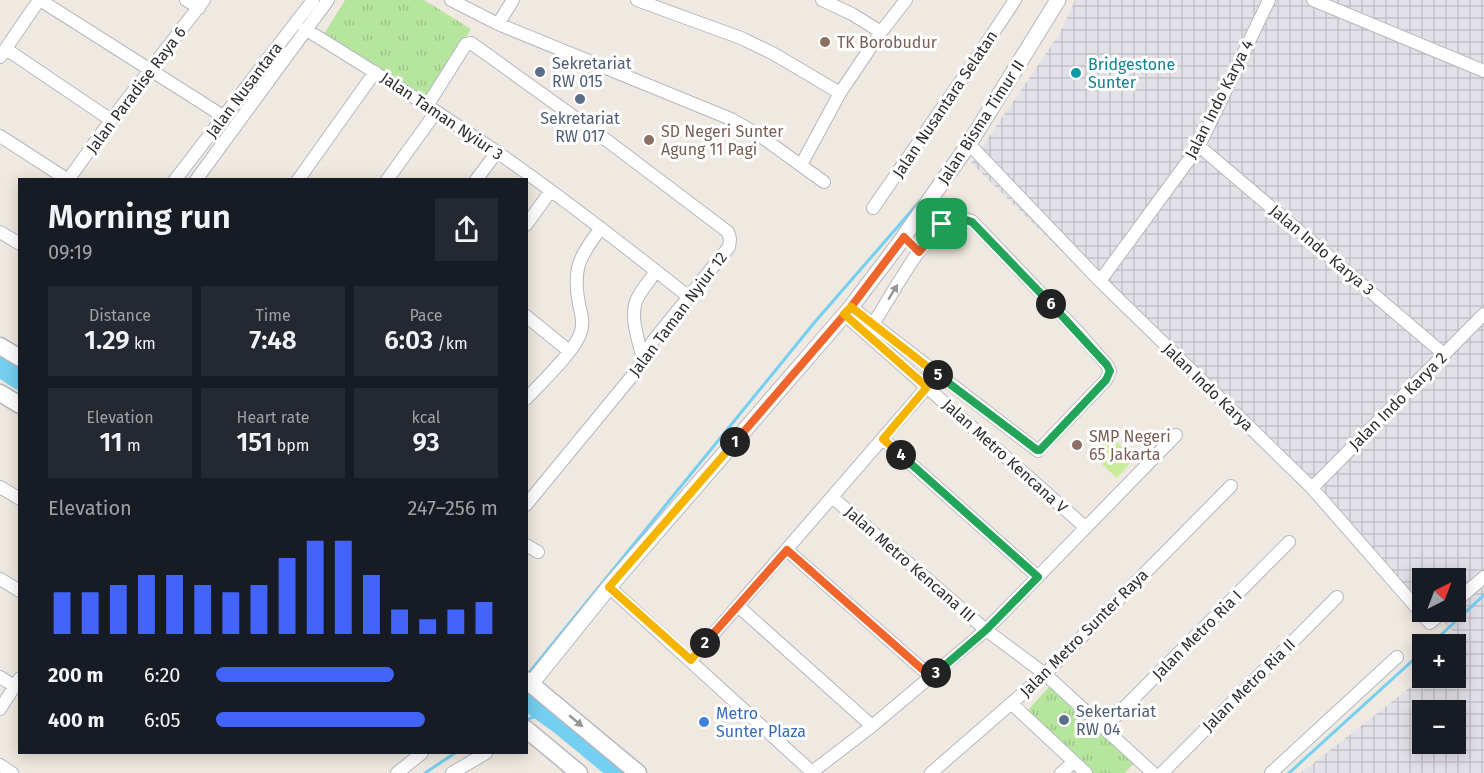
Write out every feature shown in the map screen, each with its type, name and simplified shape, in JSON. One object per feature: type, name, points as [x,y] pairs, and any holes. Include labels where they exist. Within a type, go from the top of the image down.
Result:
[{"type":"main road","points":[[0,346],[18,357]]},
{"type":"main road","points":[[0,393],[18,404]]},
{"type":"main road","points":[[528,682],[638,773]]},
{"type":"main road","points":[[528,731],[579,773]]},
{"type":"street","points":[[111,120],[3,53],[40,0],[223,116]]},
{"type":"street","points":[[186,0],[202,4]]},
{"type":"street","name":"Jalan Nusantara","points":[[177,178],[313,0]]},
{"type":"street","points":[[197,178],[328,0]]},
{"type":"street","points":[[452,0],[498,24],[731,119],[824,182]]},
{"type":"street","points":[[498,24],[513,0]]},
{"type":"street","points":[[637,0],[741,38],[774,54],[840,93]]},
{"type":"street","points":[[822,0],[838,3],[880,32]]},
{"type":"street","points":[[801,165],[840,93],[880,32],[906,0]]},
{"type":"street","name":"Jalan Nusantara Selatan","points":[[873,208],[1015,0]]},
{"type":"street","name":"Jalan Bisma Timur II","points":[[528,682],[847,310],[901,241],[969,144],[1058,0]]},
{"type":"street","name":"Jalan Indo Karya 4","points":[[1100,281],[1198,146],[1269,0]]},
{"type":"street","points":[[1313,0],[1484,71]]},
{"type":"street","name":"Jalan Paradise Raya 6","points":[[69,178],[149,70],[202,4]]},
{"type":"street","name":"Jalan Taman Nyiur 3","points":[[305,29],[497,152],[601,228],[689,297]]},
{"type":"street","name":"Jalan Taman Nyiur 12","points":[[431,109],[466,44],[471,43],[609,142],[728,232],[730,239],[729,247],[528,503]]},
{"type":"street","points":[[299,178],[375,72]]},
{"type":"street","points":[[388,178],[431,109]]},
{"type":"street","points":[[0,136],[65,178]]},
{"type":"street","name":"Jalan Indo Karya","points":[[969,144],[1100,281],[1312,488],[1412,602]]},
{"type":"street","name":"Jalan Indo Karya 3","points":[[1198,146],[1444,355]]},
{"type":"street","points":[[478,178],[497,152]]},
{"type":"street","points":[[528,222],[550,192]]},
{"type":"street","points":[[847,310],[873,324],[1038,451],[1106,380],[1110,371],[1078,332],[972,222],[954,216],[942,224],[916,256],[873,324]]},
{"type":"street","points":[[528,397],[579,337],[582,326],[576,282],[577,268],[581,255],[601,228]]},
{"type":"street","points":[[0,232],[18,243]]},
{"type":"street","points":[[901,241],[916,256]]},
{"type":"street","points":[[643,359],[634,320],[635,306],[637,298],[656,271]]},
{"type":"street","name":"Jalan Metro Kencana V","points":[[847,310],[927,387],[1085,527]]},
{"type":"street","name":"Jalan Indo Karya 2","points":[[1312,488],[1484,314]]},
{"type":"street","points":[[528,318],[569,351]]},
{"type":"street","points":[[691,660],[927,387]]},
{"type":"street","points":[[609,587],[813,772],[872,726],[986,630],[1176,435]]},
{"type":"street","points":[[883,439],[1038,577]]},
{"type":"street","name":"Jalan Metro Sunter Raya","points":[[931,773],[1045,674],[1231,486]]},
{"type":"street","points":[[0,487],[18,498]]},
{"type":"street","name":"Jalan Metro Kencana III","points":[[832,497],[986,630],[1045,674],[1153,773]]},
{"type":"street","name":"Jalan Metro Ria I","points":[[1104,728],[1289,542]]},
{"type":"street","points":[[528,546],[538,552]]},
{"type":"street","points":[[787,550],[931,677]]},
{"type":"street","points":[[1466,593],[1484,577]]},
{"type":"street","points":[[0,579],[18,590]]},
{"type":"street","name":"Jalan Metro Ria II","points":[[1162,773],[1336,597]]},
{"type":"street","points":[[738,606],[872,726]]},
{"type":"street","points":[[1271,773],[1397,657]]},
{"type":"street","points":[[0,677],[17,682],[0,709]]},
{"type":"street","points":[[1012,704],[1086,773]]},
{"type":"street","points":[[397,773],[421,754]]},
{"type":"street","points":[[452,773],[484,754]]},
{"type":"street","points":[[1061,773],[1074,762]]},
{"type":"street","points":[[0,765],[12,773]]},
{"type":"shaded area","points":[[1075,0],[1484,0],[1484,773],[1301,773],[1412,686],[1412,688],[1466,688],[1466,634],[1456,634],[1443,622],[1466,622],[1466,568],[1412,568],[1412,591],[971,163],[1060,33]]},
{"type":"green space","points":[[345,0],[424,0],[471,29],[429,98],[324,34]]},
{"type":"green space","points":[[1108,434],[1134,459],[1117,478],[1090,453]]},
{"type":"green space","points":[[1053,683],[1136,761],[1125,773],[1091,773],[1026,712]]},
{"type":"waterway","points":[[528,674],[814,323],[920,201]]},
{"type":"waterway","points":[[0,367],[18,379]]},
{"type":"waterway","points":[[1442,634],[1484,595]]},
{"type":"waterway","points":[[1289,773],[1412,661]]},
{"type":"waterway","points":[[528,701],[619,773]]},
{"type":"waterway","points":[[528,719],[543,713]]},
{"type":"waterway","points":[[425,773],[454,754]]},
{"type":"place","name":"TK Borobudur","points":[[825,42]]},
{"type":"place","name":"Sekretariat RW 015","points":[[540,72]]},
{"type":"place","name":"Bridgestone Sunter","points":[[1076,73]]},
{"type":"place","name":"Sekretariat RW 017","points":[[580,99]]},
{"type":"place","name":"SD Negeri Sunter Agung 11 Pagi","points":[[649,140]]},
{"type":"place","name":"SMP Negeri 65 Jakarta","points":[[1077,445]]},
{"type":"place","name":"Sekertariat RW 04","points":[[1064,720]]},
{"type":"place","name":"Metro Sunter Plaza","points":[[704,722]]},
{"type":"route","points":[[942,224],[919,252],[904,237],[851,307],[844,314],[609,587],[691,660],[787,550],[931,677],[986,630],[1038,577],[883,439],[927,387],[844,314],[851,307],[1038,451],[1106,380],[1110,371],[1078,332],[972,222],[954,216],[942,224]]}]
